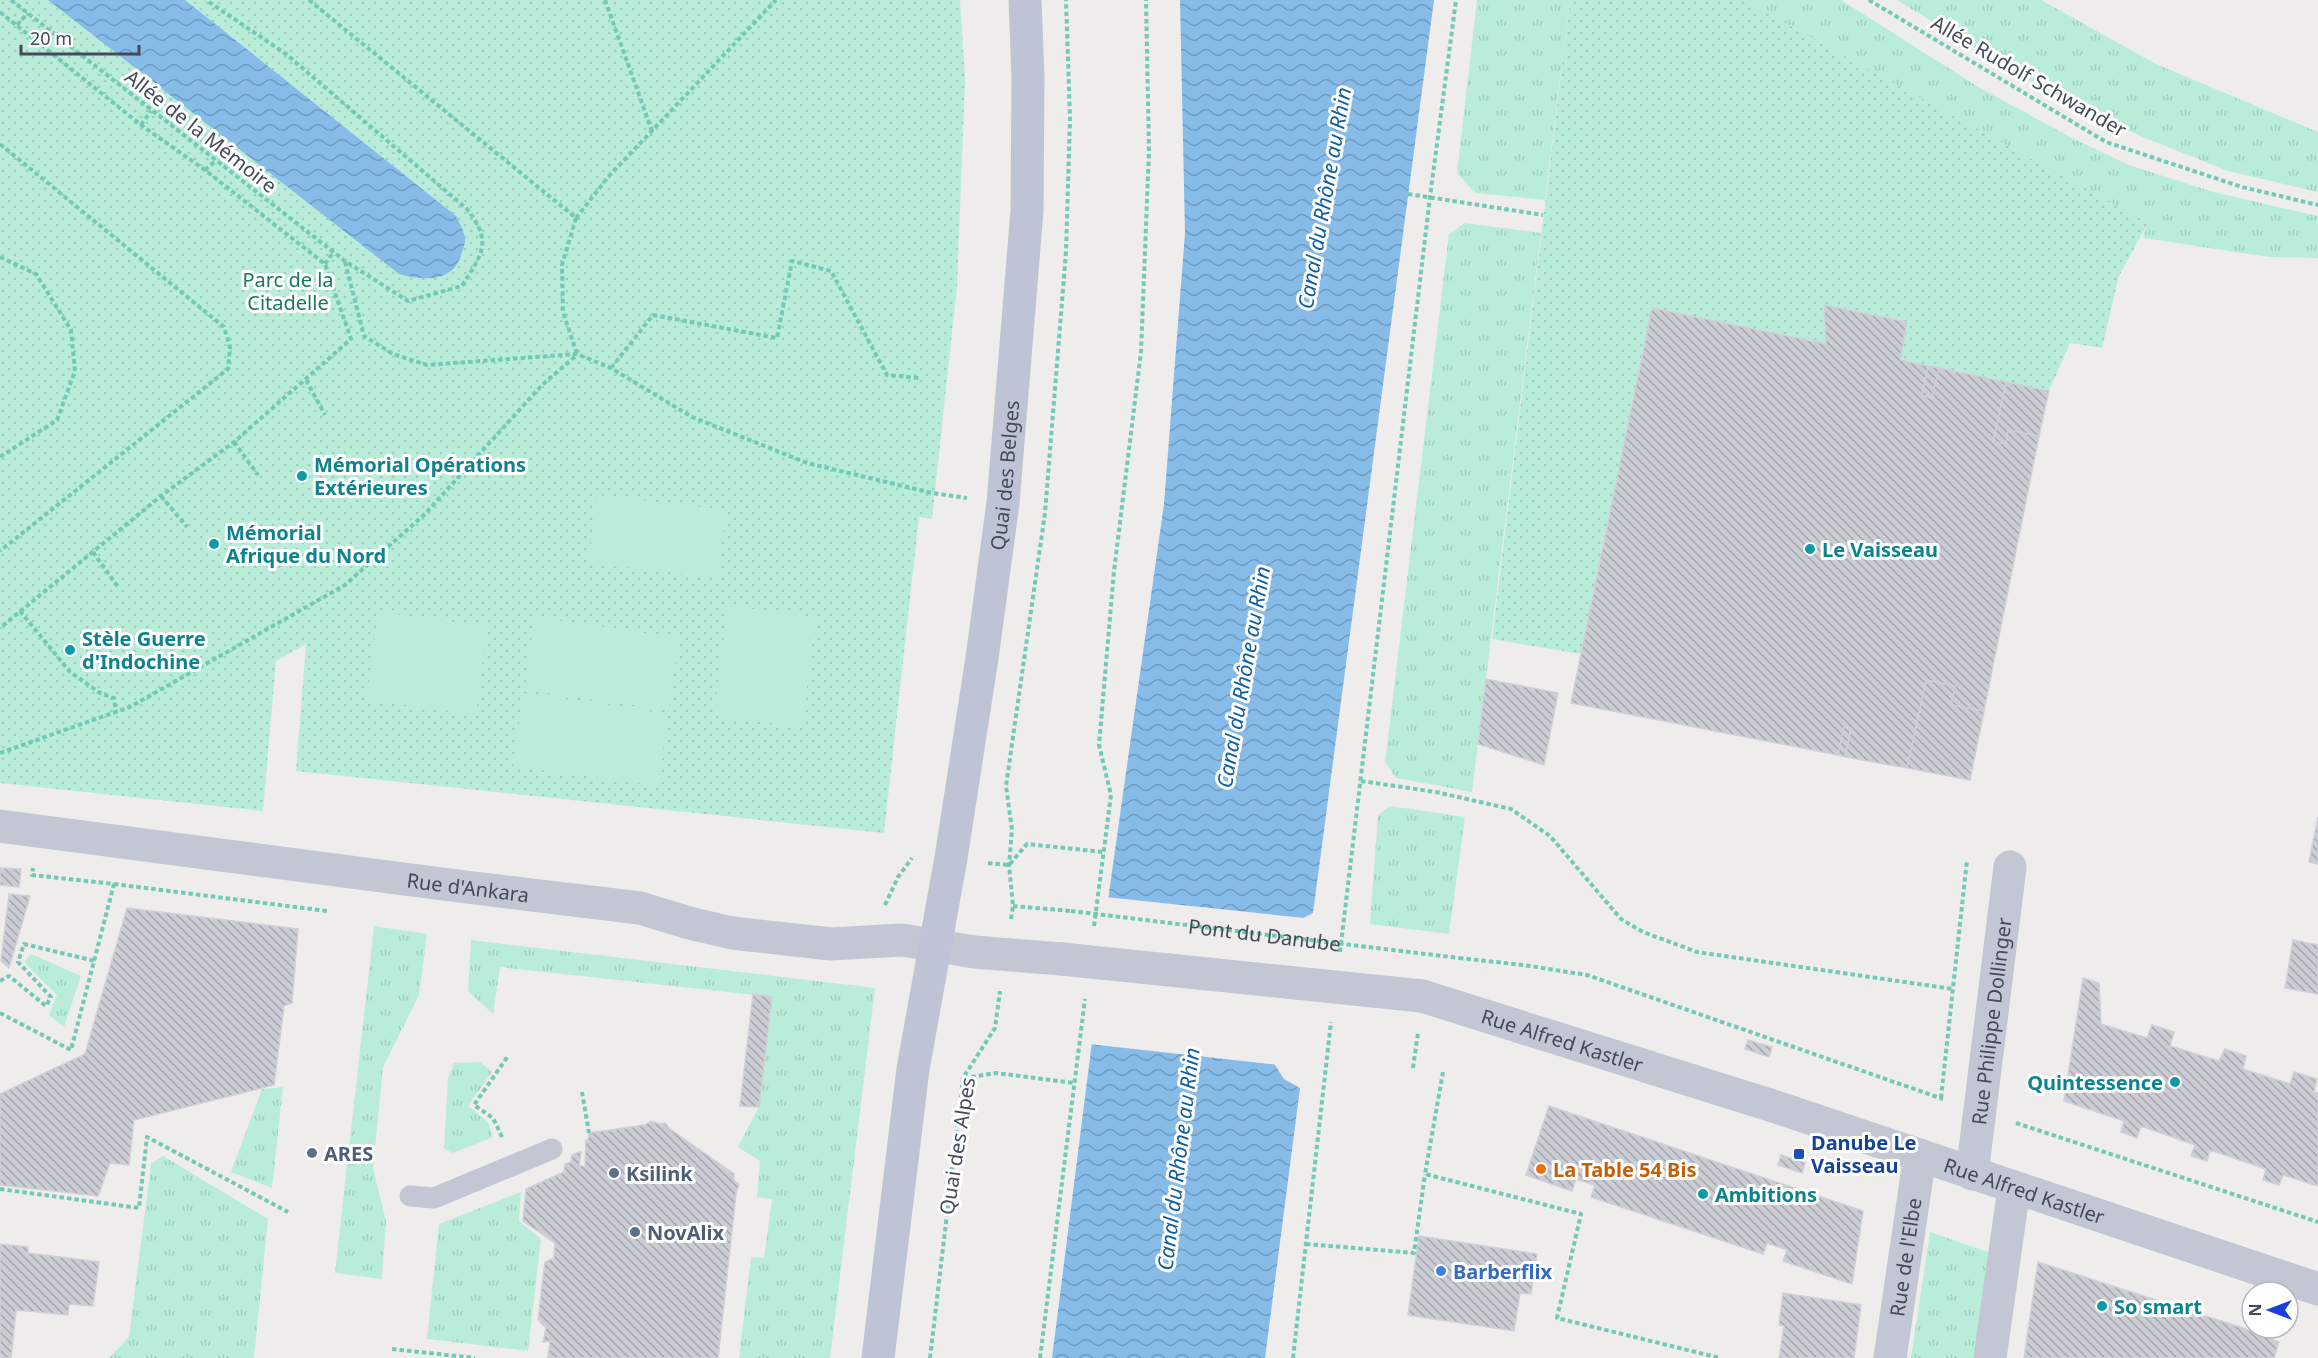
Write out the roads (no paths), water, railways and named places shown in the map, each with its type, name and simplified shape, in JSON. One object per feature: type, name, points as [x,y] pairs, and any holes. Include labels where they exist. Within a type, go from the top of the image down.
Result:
[{"type":"main road","name":"Quai des Belges","points":[[933,946],[951,858],[1003,503],[1027,211],[1028,77],[1025,0]]},
{"type":"main road","points":[[878,1358],[913,1069],[933,946]]},
{"type":"street","name":"Rue d'Ankara","points":[[0,826],[640,908],[688,923],[732,933],[831,945],[902,940],[933,946]]},
{"type":"street","name":"Rue Philippe Dollinger","points":[[1972,1174],[2010,867]]},
{"type":"street","name":"Rue Alfred Kastler","points":[[933,946],[1422,996],[1764,1103],[2318,1289]]},
{"type":"street","name":"Rue de l'Elbe","points":[[1890,1358],[1920,1155]]},
{"type":"street","points":[[1990,1358],[2014,1188]]},
{"type":"lane","points":[[410,1196],[434,1198],[552,1149]]},
{"type":"water","points":[[48,0],[185,0],[456,216],[465,240],[453,270],[428,278],[399,274]]},
{"type":"water","name":"Canal du Rhône au Rhin","points":[[1180,0],[1434,0],[1313,913],[1296,922],[1275,1065],[1284,1079],[1300,1088],[1265,1358],[1052,1358],[1109,893],[1164,504],[1185,233]]},
{"type":"place","name":"Mémorial Opérations Extérieures","points":[[302,476]]},
{"type":"place","name":"Mémorial Afrique du Nord","points":[[214,544]]},
{"type":"place","name":"Le Vaisseau","points":[[1810,549]]},
{"type":"place","name":"Stèle Guerre d'Indochine","points":[[70,650]]},
{"type":"place","name":"Quintessence","points":[[2175,1082]]},
{"type":"place","name":"ARES","points":[[312,1153]]},
{"type":"place","name":"Danube Le Vaisseau","points":[[1799,1154]]},
{"type":"place","name":"La Table 54 Bis","points":[[1541,1169]]},
{"type":"place","name":"Ksilink","points":[[614,1173]]},
{"type":"place","name":"Ambitions","points":[[1703,1194]]},
{"type":"place","name":"NovAlix","points":[[635,1232]]},
{"type":"place","name":"Barberflix","points":[[1441,1271]]},
{"type":"place","name":"So smart","points":[[2102,1306]]},
{"type":"park label","name":"Parc de la Citadelle","points":[[288,290]]}]
